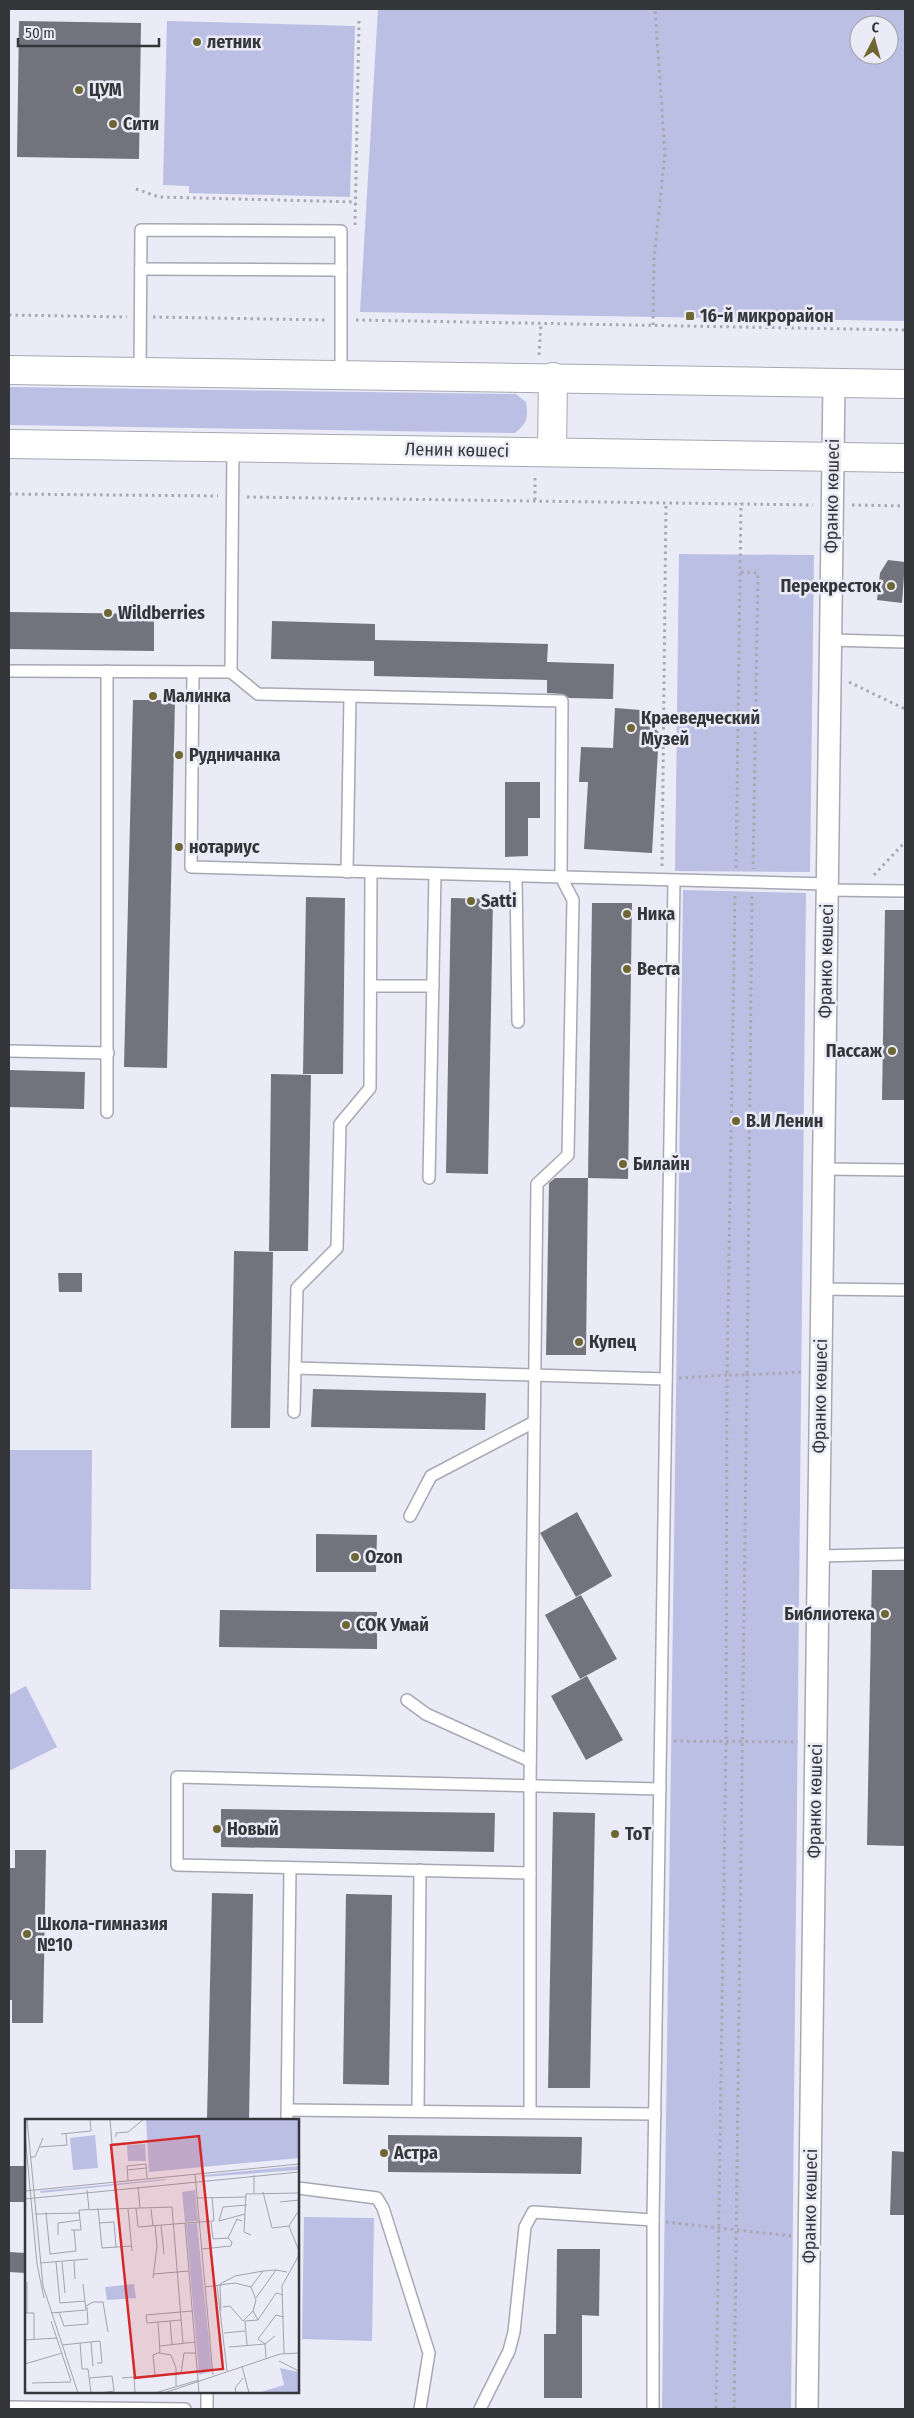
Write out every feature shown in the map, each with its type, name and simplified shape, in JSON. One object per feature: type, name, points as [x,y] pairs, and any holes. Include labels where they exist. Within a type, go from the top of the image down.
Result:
[{"type":"main road","points":[[9,370],[905,384]]},
{"type":"main road","points":[[552,451],[553,377]]},
{"type":"main road","name":"Ленин көшесі","points":[[9,444],[905,458]]},
{"type":"street","name":"Франко көшесі","points":[[807,2409],[834,383]]},
{"type":"lane","points":[[140,372],[141,230],[341,231],[341,374]]},
{"type":"lane","points":[[141,269],[341,270]]},
{"type":"lane","points":[[231,672],[233,446]]},
{"type":"lane","points":[[830,640],[905,642]]},
{"type":"lane","points":[[9,671],[231,672],[258,694],[562,701],[560,877],[573,900],[568,1155],[537,1184],[530,1761],[530,2112]]},
{"type":"lane","points":[[107,671],[107,1112]]},
{"type":"lane","points":[[193,672],[191,867],[674,882],[735,882],[905,891]]},
{"type":"lane","points":[[347,872],[350,696]]},
{"type":"lane","points":[[294,1412],[297,1288],[337,1248],[340,1124],[370,1088],[371,873]]},
{"type":"lane","points":[[429,1178],[435,875]]},
{"type":"lane","points":[[516,876],[518,1022]]},
{"type":"lane","points":[[653,2409],[660,1741],[674,882]]},
{"type":"lane","points":[[371,986],[434,986]]},
{"type":"lane","points":[[9,1051],[108,1054]]},
{"type":"lane","points":[[824,1169],[905,1170]]},
{"type":"lane","points":[[822,1289],[905,1290]]},
{"type":"lane","points":[[295,1368],[666,1379]]},
{"type":"lane","points":[[410,1516],[431,1476],[534,1422]]},
{"type":"lane","points":[[818,1556],[905,1554]]},
{"type":"lane","points":[[407,1700],[426,1714],[530,1761]]},
{"type":"lane","points":[[530,1873],[177,1865],[177,1777],[660,1789]]},
{"type":"lane","points":[[290,1868],[287,2115],[418,2111],[655,2114]]},
{"type":"lane","points":[[418,2111],[420,1870]]},
{"type":"lane","points":[[299,2188],[377,2198],[383,2208],[429,2353],[420,2409]]},
{"type":"lane","points":[[480,2409],[509,2351],[514,2332],[525,2227],[533,2212],[654,2220]]},
{"type":"lane","points":[[207,2393],[207,2409]]},
{"type":"lane","points":[[9,2407],[185,2409]]},
{"type":"path","points":[[653,325],[654,259],[664,154],[655,9]]},
{"type":"path","points":[[355,232],[360,21]]},
{"type":"path","points":[[136,189],[159,197],[356,202]]},
{"type":"path","points":[[353,310],[353,320],[905,330]]},
{"type":"path","points":[[9,315],[341,320]]},
{"type":"path","points":[[9,494],[905,506]]},
{"type":"path","points":[[661,881],[666,502]]},
{"type":"path","points":[[716,2409],[726,1742],[727,1375],[741,503]]},
{"type":"path","points":[[734,2409],[752,883],[758,573],[741,572]]},
{"type":"path","points":[[830,673],[905,708]]},
{"type":"path","points":[[859,890],[905,842]]},
{"type":"path","points":[[666,1379],[821,1371]]},
{"type":"path","points":[[660,1741],[816,1742]]},
{"type":"path","points":[[654,2220],[736,2231],[809,2237]]},
{"type":"shaded area","points":[[378,9],[905,9],[905,321],[360,312]]},
{"type":"shaded area","points":[[167,21],[355,26],[350,197],[189,193],[189,186],[163,185]]},
{"type":"shaded area","points":[[9,387],[516,394],[526,402],[527,416],[525,423],[515,433],[9,425]]},
{"type":"shaded area","points":[[679,554],[814,555],[810,872],[675,871]]},
{"type":"shaded area","points":[[683,890],[806,893],[791,2409],[662,2409]]},
{"type":"shaded area","points":[[9,1450],[92,1450],[91,1590],[9,1589]]},
{"type":"shaded area","points":[[26,1686],[57,1747],[9,1771],[9,1695]]},
{"type":"shaded area","points":[[304,2217],[374,2218],[372,2341],[302,2339]]},
{"type":"building","name":"ЦУМ","points":[[19,21],[141,23],[139,159],[17,157]]},
{"type":"building","name":"Перекресток","points":[[888,560],[905,562],[902,603],[877,600],[880,573]]},
{"type":"building","points":[[9,612],[154,614],[154,651],[9,649]]},
{"type":"building","points":[[272,621],[375,624],[375,640],[548,644],[547,662],[614,664],[613,699],[569,698],[563,694],[547,693],[547,680],[374,676],[374,661],[271,659]]},
{"type":"building","points":[[133,700],[175,700],[167,1068],[124,1067]]},
{"type":"building","points":[[615,708],[640,710],[659,733],[652,853],[584,849],[588,782],[579,782],[581,747],[613,748]]},
{"type":"building","points":[[505,782],[540,782],[540,818],[528,818],[528,856],[505,857]]},
{"type":"building","points":[[306,897],[345,898],[343,1074],[303,1074]]},
{"type":"building","points":[[451,898],[493,899],[488,1174],[446,1173]]},
{"type":"building","points":[[592,903],[632,903],[628,1179],[588,1178]]},
{"type":"building","points":[[885,910],[905,910],[905,1100],[882,1100]]},
{"type":"building","points":[[9,1070],[85,1072],[84,1109],[9,1107]]},
{"type":"building","points":[[271,1074],[311,1075],[308,1251],[269,1251]]},
{"type":"building","points":[[555,1178],[588,1178],[586,1355],[546,1355],[549,1183]]},
{"type":"building","points":[[234,1251],[273,1252],[270,1428],[231,1428]]},
{"type":"building","points":[[58,1273],[82,1273],[82,1292],[59,1292]]},
{"type":"building","points":[[313,1389],[486,1393],[485,1430],[311,1427]]},
{"type":"building","points":[[577,1512],[612,1576],[576,1597],[540,1533]]},
{"type":"building","points":[[316,1534],[377,1535],[376,1572],[316,1572]]},
{"type":"building","points":[[872,1570],[905,1570],[905,1846],[867,1845]]},
{"type":"building","points":[[581,1595],[617,1659],[580,1679],[545,1615]]},
{"type":"building","points":[[220,1610],[377,1612],[377,1649],[219,1647]]},
{"type":"building","points":[[587,1676],[623,1740],[586,1760],[551,1696]]},
{"type":"building","points":[[221,1809],[495,1813],[494,1852],[221,1847]]},
{"type":"building","points":[[553,1812],[595,1813],[590,2088],[548,2088]]},
{"type":"building","name":"Школа-гимназия №10","points":[[15,1850],[46,1850],[43,2023],[12,2023],[12,2000],[9,2000],[9,1868],[15,1868]]},
{"type":"building","points":[[212,1893],[253,1894],[249,2119],[207,2119]]},
{"type":"building","points":[[346,1894],[392,1895],[389,2085],[343,2084]]},
{"type":"building","points":[[388,2135],[582,2137],[581,2174],[388,2172]]},
{"type":"building","points":[[892,2151],[905,2152],[905,2215],[890,2215]]},
{"type":"building","points":[[9,2166],[25,2166],[25,2202],[9,2202]]},
{"type":"building","points":[[557,2249],[600,2249],[599,2316],[582,2315],[582,2398],[544,2398],[544,2334],[556,2334]]},
{"type":"building","points":[[9,2252],[25,2253],[25,2273],[9,2272]]},
{"type":"place","name":"летник","points":[[197,42]]},
{"type":"place","name":"ЦУМ","points":[[79,90]]},
{"type":"place","name":"Сити","points":[[113,124]]},
{"type":"place","name":"16-й микрорайон","points":[[690,316]]},
{"type":"place","name":"Перекресток","points":[[891,586]]},
{"type":"place","name":"Wildberries","points":[[108,613]]},
{"type":"place","name":"Малинка","points":[[153,696]]},
{"type":"place","name":"Краеведческий Музей","points":[[631,728]]},
{"type":"place","name":"Рудничанка","points":[[179,755]]},
{"type":"place","name":"нотариус","points":[[179,847]]},
{"type":"place","name":"Satti","points":[[471,901]]},
{"type":"place","name":"Ника","points":[[627,914]]},
{"type":"place","name":"Веста","points":[[627,969]]},
{"type":"place","name":"Пассаж","points":[[892,1051]]},
{"type":"place","name":"В.И Ленин","points":[[736,1121]]},
{"type":"place","name":"Билайн","points":[[623,1164]]},
{"type":"place","name":"Купец","points":[[579,1342]]},
{"type":"place","name":"Ozon","points":[[355,1557]]},
{"type":"place","name":"Библиотека","points":[[885,1614]]},
{"type":"place","name":"СОК Умай","points":[[346,1625]]},
{"type":"place","name":"Новый","points":[[217,1829]]},
{"type":"place","name":"ТоТ","points":[[615,1834]]},
{"type":"place","name":"Школа-гимназия №10","points":[[27,1934]]},
{"type":"place","name":"Астра","points":[[384,2153]]}]
